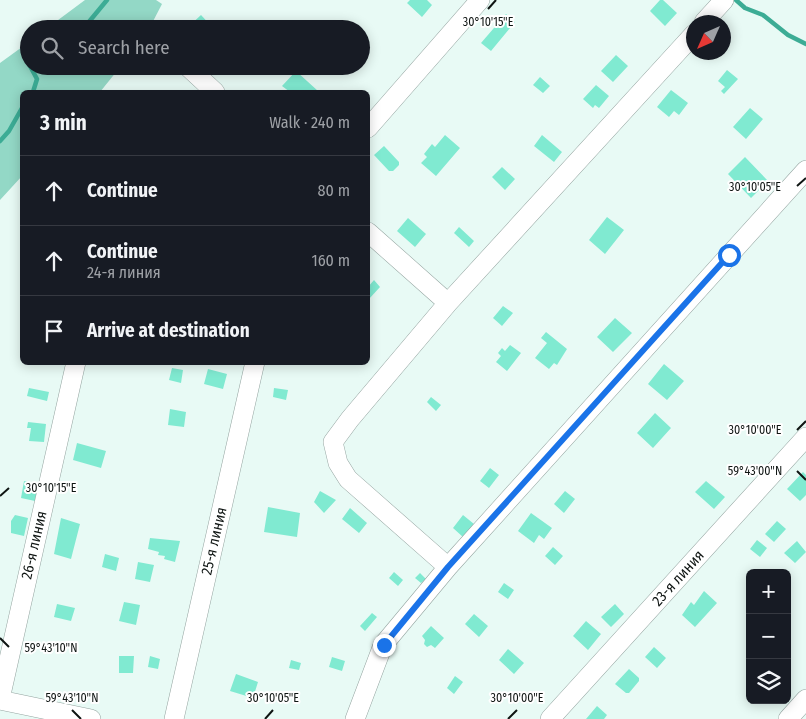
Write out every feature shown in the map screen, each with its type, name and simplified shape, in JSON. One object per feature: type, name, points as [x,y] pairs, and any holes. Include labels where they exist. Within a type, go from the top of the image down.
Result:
[{"type":"street","points":[[370,126],[480,0]]},
{"type":"street","points":[[710,15],[724,0]]},
{"type":"street","points":[[448,567],[348,479],[338,463],[333,442],[350,419],[448,303],[686,43]]},
{"type":"street","points":[[197,75],[213,90]]},
{"type":"street","points":[[355,719],[384,645],[448,567],[806,170]]},
{"type":"street","points":[[370,234],[448,303]]},
{"type":"street","name":"26-я линия","points":[[0,699],[75,365]]},
{"type":"street","name":"25-я линия","points":[[174,719],[254,365]]},
{"type":"street","name":"23-я линия","points":[[550,719],[806,436]]},
{"type":"street","points":[[0,699],[42,714],[91,719]]},
{"type":"street","points":[[788,719],[806,699]]},
{"type":"green space","points":[[85,0],[156,0],[162,4],[154,20],[58,20]]},
{"type":"green space","points":[[20,49],[20,75],[114,75],[102,90],[20,90],[20,178],[0,200],[0,63]]},
{"type":"building","points":[[410,0],[427,0],[432,5],[422,17],[407,3]]},
{"type":"building","points":[[660,0],[663,0],[677,13],[665,26],[650,11]]},
{"type":"building","points":[[506,14],[515,22],[491,51],[481,43]]},
{"type":"building","points":[[201,15],[206,20],[196,20]]},
{"type":"building","points":[[616,55],[628,66],[613,82],[601,71]]},
{"type":"building","points":[[727,70],[738,79],[724,94],[721,91],[725,87],[718,81]]},
{"type":"building","points":[[292,75],[300,75],[317,90],[287,90],[282,86]]},
{"type":"building","points":[[540,77],[550,86],[543,93],[533,85]]},
{"type":"building","points":[[596,85],[609,96],[599,108],[595,105],[593,108],[583,99]]},
{"type":"building","points":[[671,90],[688,103],[679,115],[674,111],[669,117],[657,107]]},
{"type":"building","points":[[750,108],[763,119],[746,139],[733,127]]},
{"type":"building","points":[[445,135],[460,148],[436,176],[421,163],[427,157],[424,154],[432,144],[435,147]]},
{"type":"building","points":[[542,135],[562,152],[554,162],[534,146]]},
{"type":"building","points":[[384,146],[399,162],[399,165],[393,171],[389,171],[374,155]]},
{"type":"building","points":[[745,157],[768,181],[751,198],[728,174]]},
{"type":"building","points":[[502,167],[515,179],[505,190],[492,177]]},
{"type":"building","points":[[607,217],[624,230],[605,254],[589,240]]},
{"type":"building","points":[[408,218],[426,234],[415,247],[397,231]]},
{"type":"building","points":[[459,227],[474,241],[469,247],[454,233]]},
{"type":"building","points":[[374,280],[380,287],[370,298],[370,285]]},
{"type":"building","points":[[503,306],[513,313],[502,326],[493,318]]},
{"type":"building","points":[[615,318],[632,333],[613,352],[597,337]]},
{"type":"building","points":[[546,332],[567,349],[557,365],[554,363],[549,369],[535,358],[547,343],[541,338]]},
{"type":"building","points":[[510,345],[521,353],[507,371],[496,362],[501,356],[498,353],[502,348],[505,351]]},
{"type":"building","points":[[664,364],[684,381],[667,400],[648,384]]},
{"type":"building","points":[[172,368],[183,370],[181,383],[169,380]]},
{"type":"building","points":[[208,369],[227,374],[223,389],[204,384]]},
{"type":"building","points":[[29,388],[49,392],[47,401],[27,396]]},
{"type":"building","points":[[274,388],[288,390],[286,400],[273,397]]},
{"type":"building","points":[[431,397],[441,405],[436,411],[427,402]]},
{"type":"building","points":[[170,409],[186,412],[184,427],[168,425]]},
{"type":"building","points":[[655,413],[671,428],[653,448],[637,433]]},
{"type":"building","points":[[28,422],[46,424],[44,442],[29,441],[31,428],[27,428]]},
{"type":"building","points":[[77,443],[106,451],[101,468],[73,460]]},
{"type":"building","points":[[490,468],[499,475],[489,488],[480,481]]},
{"type":"building","points":[[803,472],[806,475],[806,495],[800,501],[787,489]]},
{"type":"building","points":[[24,481],[38,484],[35,501],[21,498]]},
{"type":"building","points":[[706,481],[725,497],[714,509],[695,492]]},
{"type":"building","points":[[320,491],[336,500],[324,513],[314,502]]},
{"type":"building","points":[[565,491],[575,499],[564,513],[554,504]]},
{"type":"building","points":[[268,507],[300,513],[297,537],[264,532]]},
{"type":"building","points":[[350,508],[367,523],[359,533],[342,519]]},
{"type":"building","points":[[531,513],[552,528],[544,539],[539,535],[534,543],[518,531]]},
{"type":"building","points":[[15,515],[28,518],[24,536],[11,533],[11,521]]},
{"type":"building","points":[[463,515],[474,524],[463,537],[453,528]]},
{"type":"building","points":[[61,518],[80,524],[71,559],[54,554]]},
{"type":"building","points":[[777,521],[786,529],[774,542],[765,534]]},
{"type":"building","points":[[150,538],[180,541],[175,562],[164,559],[165,556],[158,555],[159,552],[148,549]]},
{"type":"building","points":[[757,540],[767,548],[760,557],[750,549]]},
{"type":"building","points":[[797,541],[806,552],[795,563],[784,553]]},
{"type":"building","points":[[553,547],[563,556],[555,565],[545,556]]},
{"type":"building","points":[[105,554],[119,558],[116,571],[102,567]]},
{"type":"building","points":[[138,562],[154,565],[150,582],[135,579]]},
{"type":"building","points":[[394,572],[403,580],[398,586],[389,578]]},
{"type":"building","points":[[420,573],[426,579],[421,583],[415,578]]},
{"type":"building","points":[[504,583],[514,590],[508,599],[498,592]]},
{"type":"building","points":[[704,591],[717,603],[695,627],[682,615],[691,602],[694,605]]},
{"type":"building","points":[[124,602],[140,605],[136,625],[119,621]]},
{"type":"building","points":[[57,604],[75,608],[71,621],[54,617]]},
{"type":"building","points":[[615,604],[624,614],[611,627],[601,617]]},
{"type":"building","points":[[372,613],[377,617],[365,631],[360,626]]},
{"type":"building","points":[[474,614],[488,626],[479,637],[465,624]]},
{"type":"building","points":[[586,621],[601,634],[588,650],[573,636]]},
{"type":"building","points":[[431,626],[444,638],[435,648],[431,645],[427,647],[422,636]]},
{"type":"building","points":[[654,647],[666,658],[657,668],[645,657]]},
{"type":"building","points":[[508,649],[524,663],[514,674],[499,660]]},
{"type":"building","points":[[119,656],[134,656],[133,673],[119,673]]},
{"type":"building","points":[[150,656],[160,659],[158,669],[148,667]]},
{"type":"building","points":[[332,657],[345,661],[342,671],[329,667]]},
{"type":"building","points":[[291,660],[301,663],[299,670],[289,668]]},
{"type":"building","points":[[629,669],[639,678],[639,681],[629,693],[626,693],[615,684]]},
{"type":"building","points":[[236,674],[258,682],[253,698],[230,691]]},
{"type":"building","points":[[455,676],[463,682],[454,694],[447,688]]},
{"type":"building","points":[[597,706],[607,715],[604,719],[586,719]]},
{"type":"waterway","points":[[90,20],[107,0]]},
{"type":"waterway","points":[[736,0],[745,8],[763,15],[788,35],[806,44]]},
{"type":"waterway","points":[[34,90],[37,79],[35,75]]},
{"type":"waterway","points":[[0,141],[9,131],[20,112]]},
{"type":"route","points":[[384,645],[448,567],[729,255]]}]
